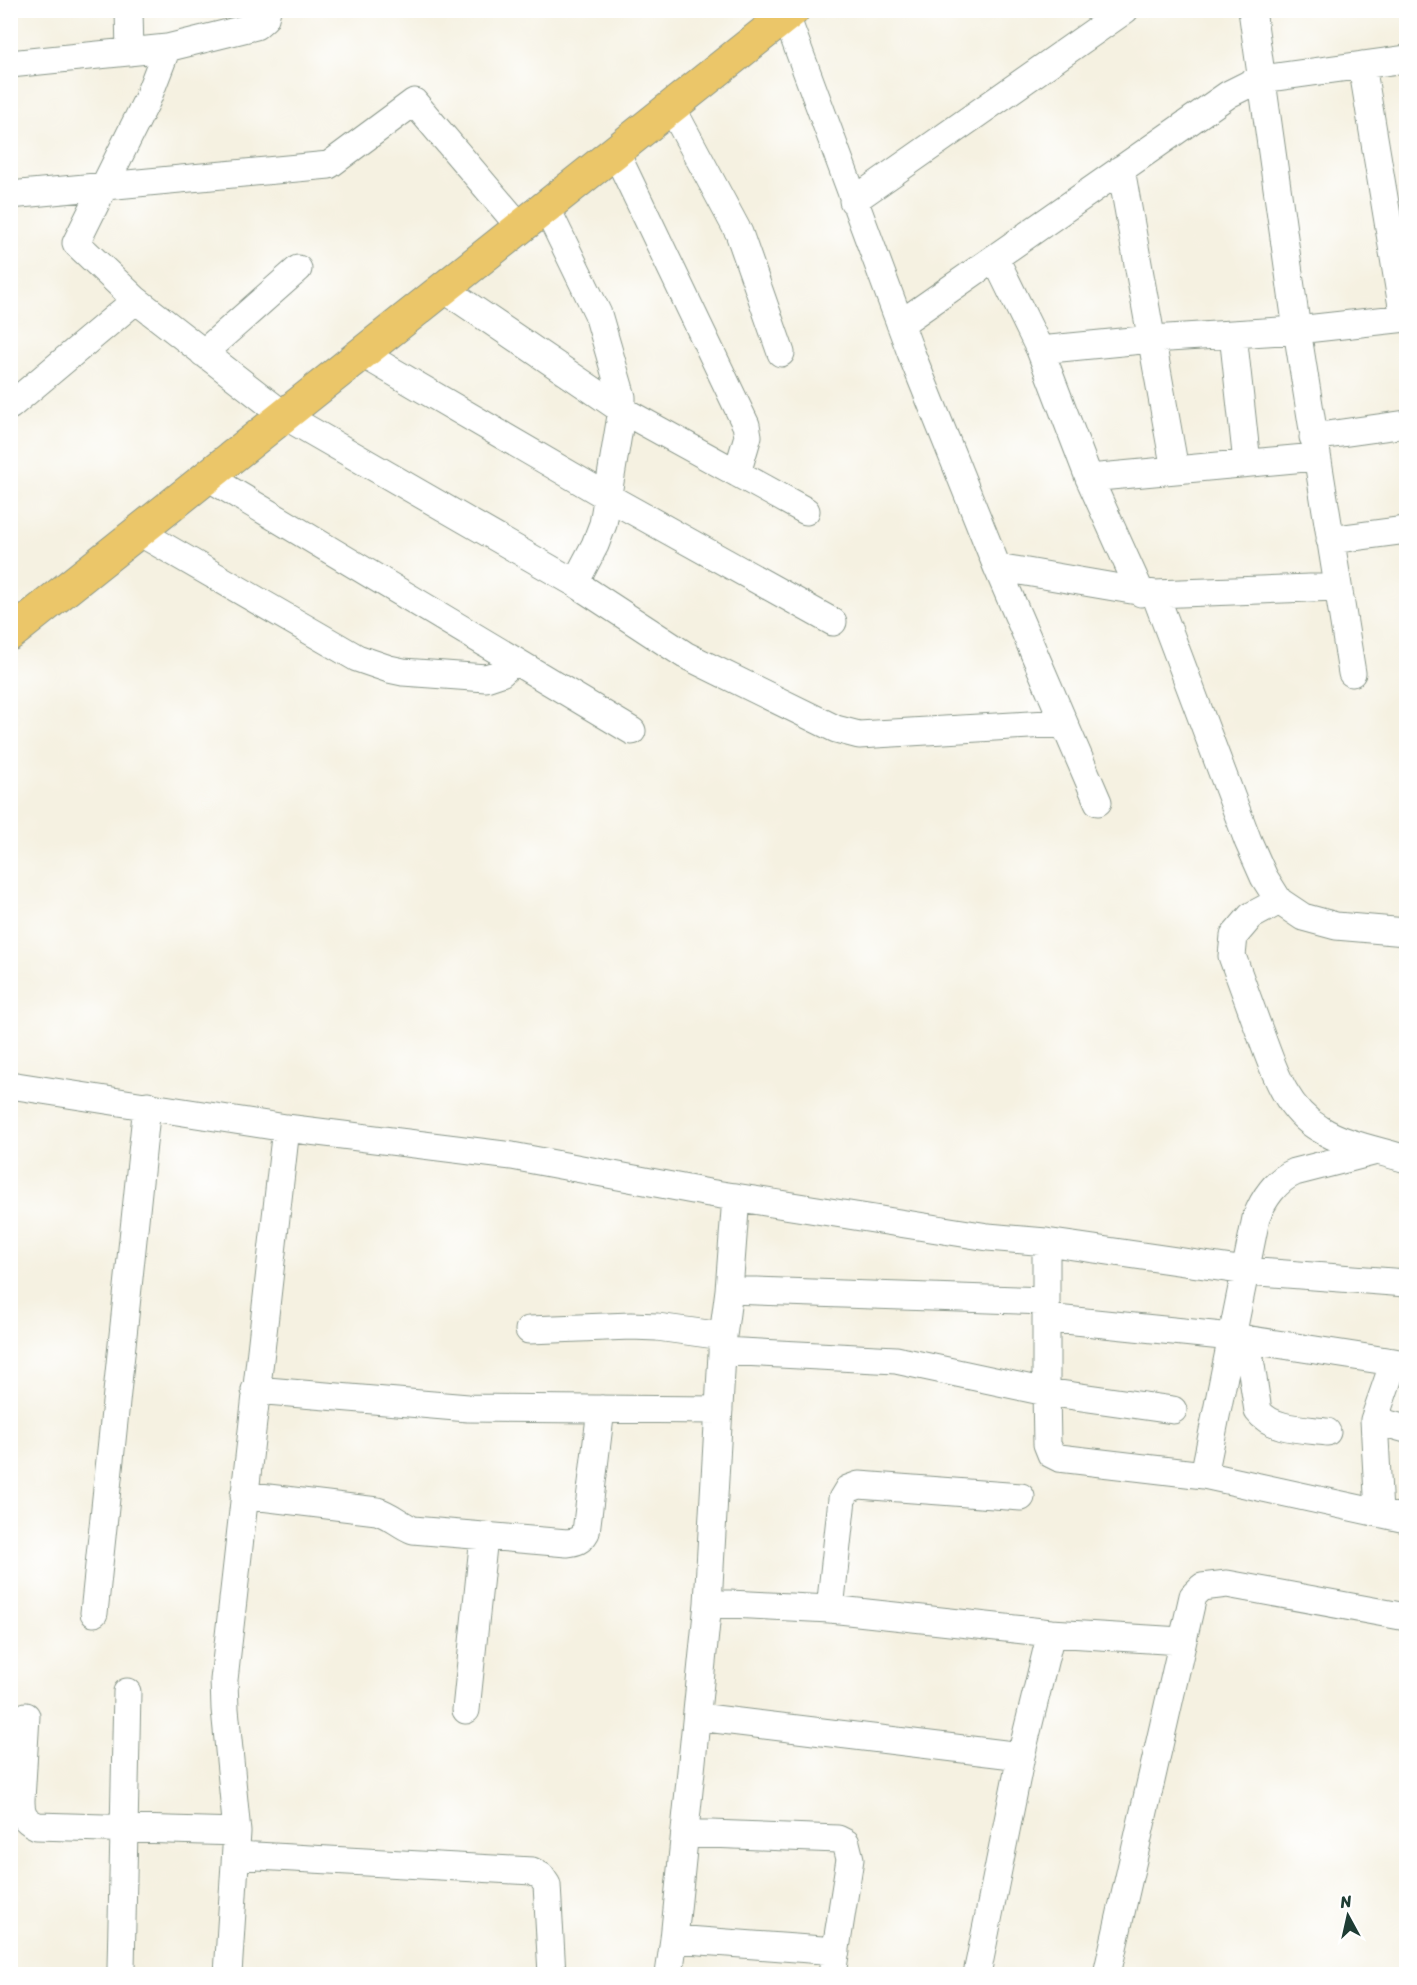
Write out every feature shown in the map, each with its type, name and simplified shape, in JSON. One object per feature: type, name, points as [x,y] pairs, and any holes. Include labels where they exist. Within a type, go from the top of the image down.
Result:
[{"type":"main road","points":[[10,634],[789,13]]},
{"type":"street","points":[[129,10],[129,52]]},
{"type":"street","points":[[10,64],[167,48],[256,26],[265,18],[267,10]]},
{"type":"street","points":[[853,201],[1125,10]]},
{"type":"street","points":[[1252,10],[1297,330],[1352,673]]},
{"type":"street","points":[[789,13],[853,201],[900,324],[997,567],[1098,802]]},
{"type":"street","points":[[167,48],[147,100],[76,243],[136,300],[285,416],[575,583],[685,656],[848,733],[859,735],[1064,723]]},
{"type":"street","points":[[900,324],[1229,94],[1246,85],[1263,79],[1407,59]]},
{"type":"street","points":[[1040,350],[1152,339],[1297,330],[1405,318],[1362,65]]},
{"type":"street","points":[[10,195],[329,165],[414,102],[521,228]]},
{"type":"street","points":[[672,108],[739,233],[781,353]]},
{"type":"street","points":[[616,153],[746,425],[748,436],[737,473]]},
{"type":"street","points":[[1121,169],[1175,470]]},
{"type":"street","points":[[546,207],[598,314],[620,388],[621,410],[603,524],[575,583]]},
{"type":"street","points":[[995,258],[1040,350],[1089,477],[1148,594],[1264,877],[1279,901],[1303,917],[1336,926],[1407,932]]},
{"type":"street","points":[[203,353],[298,269]]},
{"type":"street","points":[[444,289],[621,410],[806,511]]},
{"type":"street","points":[[10,406],[136,300]]},
{"type":"street","points":[[1233,334],[1247,463]]},
{"type":"street","points":[[363,354],[608,496],[833,622]]},
{"type":"street","points":[[1089,477],[1247,463],[1407,424]]},
{"type":"street","points":[[208,477],[632,731]]},
{"type":"street","points":[[1330,540],[1407,530]]},
{"type":"street","points":[[139,532],[357,658],[370,663],[403,672],[486,678],[501,673],[514,661]]},
{"type":"street","points":[[997,567],[1148,594],[1337,587]]},
{"type":"street","points":[[1279,901],[1251,916],[1234,936],[1232,956],[1278,1079],[1288,1099],[1301,1116],[1318,1129],[1334,1137],[1407,1159]]},
{"type":"street","points":[[10,1085],[286,1128],[512,1156],[736,1197],[988,1237],[1046,1242],[1246,1270],[1407,1283]]},
{"type":"street","points":[[94,1613],[147,1106]]},
{"type":"street","points":[[228,1974],[237,1844],[224,1693],[255,1390],[286,1128]]},
{"type":"street","points":[[1204,1475],[1240,1338],[1246,1270],[1260,1207],[1286,1176],[1294,1172],[1379,1150]]},
{"type":"street","points":[[669,1974],[698,1717],[708,1603],[722,1343],[729,1290],[736,1197]]},
{"type":"street","points":[[1046,1242],[1047,1444],[1051,1454],[1059,1458],[1204,1475],[1407,1519]]},
{"type":"street","points":[[729,1290],[1046,1310],[1400,1363],[1374,1420],[1379,1513]]},
{"type":"street","points":[[529,1330],[657,1327],[722,1343],[896,1360],[1046,1392],[1173,1410]]},
{"type":"street","points":[[1240,1338],[1258,1411],[1262,1417],[1275,1424],[1327,1432]]},
{"type":"street","points":[[255,1390],[468,1408],[719,1410]]},
{"type":"street","points":[[244,1495],[387,1514],[413,1530],[567,1544],[582,1539],[586,1532],[601,1409]]},
{"type":"street","points":[[1374,1420],[1407,1429]]},
{"type":"street","points":[[830,1609],[842,1499],[848,1490],[859,1485],[1021,1497]]},
{"type":"street","points":[[466,1710],[484,1536]]},
{"type":"street","points":[[1107,1974],[1193,1596],[1202,1587],[1227,1584],[1407,1617]]},
{"type":"street","points":[[708,1603],[830,1609],[1051,1633],[1181,1641]]},
{"type":"street","points":[[976,1974],[1021,1756],[1051,1633]]},
{"type":"street","points":[[121,1968],[127,1692]]},
{"type":"street","points":[[26,1716],[21,1812],[26,1821],[37,1826],[124,1829],[237,1844],[532,1871],[541,1876],[547,1885],[552,1974]]},
{"type":"street","points":[[698,1717],[1021,1756]]},
{"type":"street","points":[[674,1939],[834,1963],[850,1859],[846,1843],[838,1839],[685,1833]]}]
